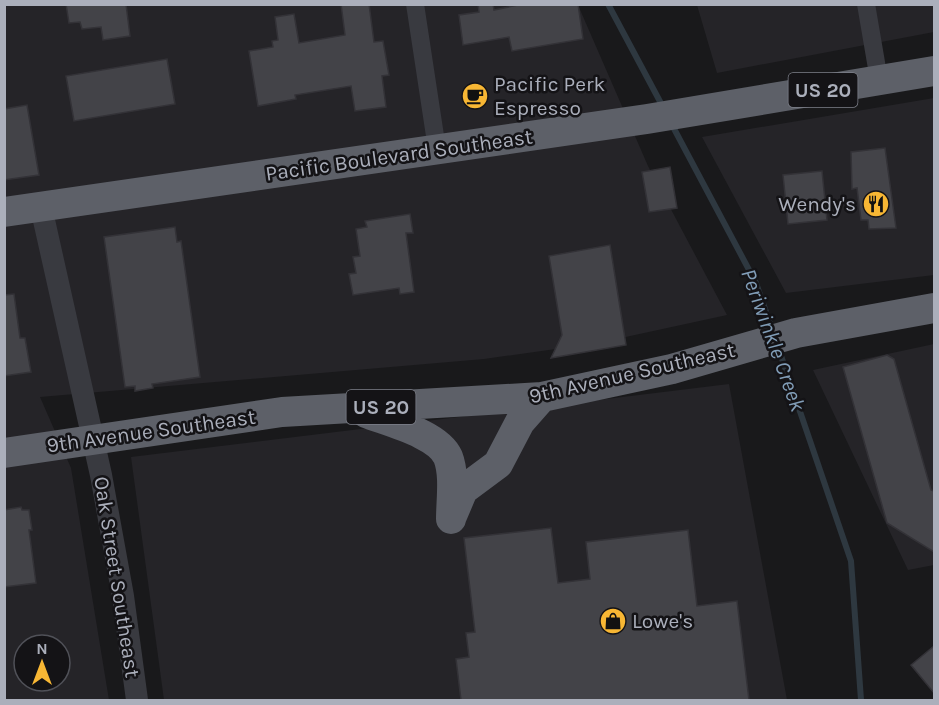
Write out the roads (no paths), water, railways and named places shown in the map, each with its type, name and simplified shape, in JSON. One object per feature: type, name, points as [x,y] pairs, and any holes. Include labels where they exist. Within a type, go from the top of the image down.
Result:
[{"type":"highway","name":"Pacific Boulevard Southeast","points":[[4,212],[647,119],[934,71]]},
{"type":"highway","name":"9th Avenue Southeast","points":[[4,453],[282,412],[542,397],[672,369],[796,333],[884,315],[934,308]]},
{"type":"highway","points":[[355,409],[441,446],[452,474],[451,519],[463,490],[498,464],[520,422],[542,397]]},
{"type":"street","points":[[416,4],[437,149]]},
{"type":"street","points":[[866,4],[879,81]]},
{"type":"street","name":"Oak Street Southeast","points":[[41,207],[93,440],[123,596],[137,700]]},
{"type":"waterway","name":"Periwinkle Creek","points":[[608,4],[664,109]]},
{"type":"waterway","name":"Periwinkle Creek","points":[[671,123],[756,283],[773,332]]},
{"type":"waterway","name":"Periwinkle Creek","points":[[778,347],[851,561],[861,700]]},
{"type":"place","name":"Pacific Perk Espresso","points":[[475,96]]},
{"type":"place","name":"Wendy's","points":[[876,204]]},
{"type":"place","name":"Lowe's","points":[[613,621]]}]
